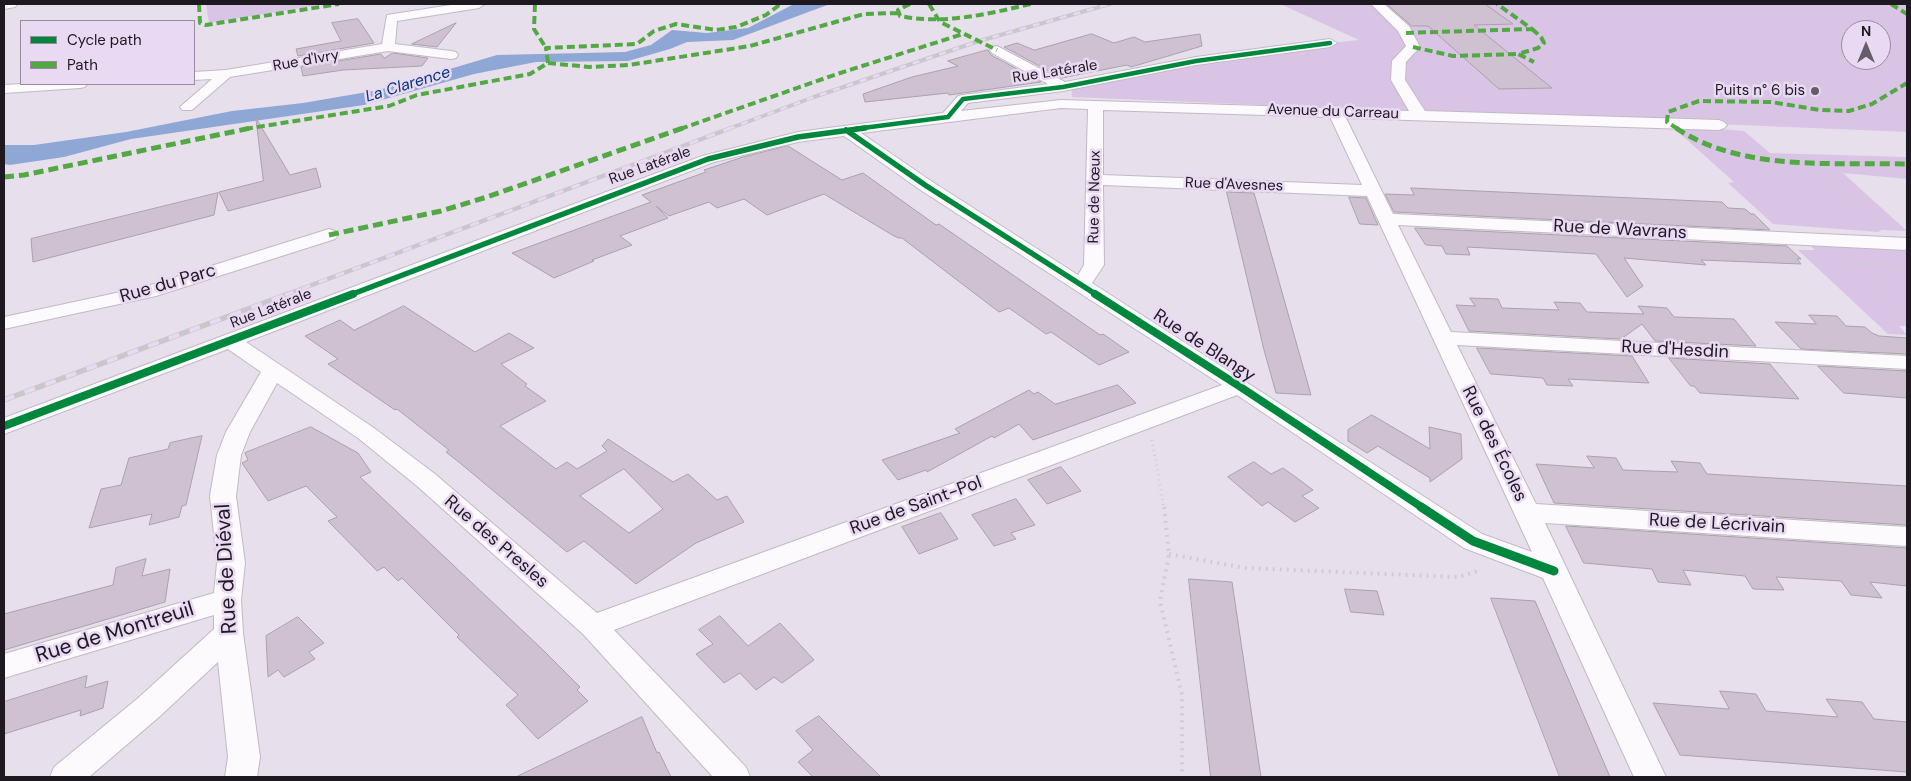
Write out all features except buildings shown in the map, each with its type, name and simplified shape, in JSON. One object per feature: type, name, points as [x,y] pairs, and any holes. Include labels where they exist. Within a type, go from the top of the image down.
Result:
[{"type":"street","points":[[4,5],[11,4]]},
{"type":"street","points":[[388,47],[389,14],[479,4]]},
{"type":"street","points":[[1377,4],[1404,29],[1413,47],[1399,61],[1398,80],[1419,114]]},
{"type":"street","name":"Rue Latérale","points":[[4,426],[708,159],[760,144],[846,130],[948,117],[963,99],[1063,87],[1196,61],[1330,43]]},
{"type":"street","name":"Rue d'Ivry","points":[[195,76],[226,74],[388,47],[451,55]]},
{"type":"street","points":[[997,50],[1063,87]]},
{"type":"street","points":[[187,107],[226,74]]},
{"type":"street","points":[[7,91],[70,85]]},
{"type":"street","name":"Avenue du Carreau","points":[[948,117],[1061,104],[1335,111],[1719,125]]},
{"type":"street","name":"Rue de Nœux","points":[[1082,284],[1094,265],[1096,105]]},
{"type":"street","name":"Rue des Écoles","points":[[1335,111],[1527,513],[1650,777]]},
{"type":"street","name":"Rue de Blangy","points":[[846,130],[925,185],[1082,284],[1473,541],[1554,571]]},
{"type":"street","name":"Rue d'Avesnes","points":[[1096,180],[1373,190]]},
{"type":"street","name":"Rue de Wavrans","points":[[1386,219],[1907,244]]},
{"type":"street","name":"Rue du Parc","points":[[4,323],[149,292],[329,235]]},
{"type":"street","name":"Rue d'Hesdin","points":[[1442,338],[1907,362]]},
{"type":"street","name":"Rue des Presles","points":[[230,340],[366,433],[426,480],[593,626],[734,777]]},
{"type":"street","name":"Rue de Diéval","points":[[241,777],[244,758],[229,633],[227,600],[231,563],[223,496],[229,455],[238,432],[273,371]]},
{"type":"street","name":"Rue de Saint-Pol","points":[[593,626],[1239,386]]},
{"type":"street","name":"Rue de Lécrivain","points":[[1527,513],[1907,536]]},
{"type":"street","name":"Rue de Montreuil","points":[[4,666],[227,600]]},
{"type":"street","points":[[66,777],[148,708],[229,633]]},
{"type":"path","points":[[1789,160],[1823,177],[1893,226]]},
{"type":"path","points":[[1867,265],[1882,304],[1892,317],[1907,326]]},
{"type":"path","points":[[1149,420],[1163,500],[1169,554],[1160,601],[1182,695],[1182,777]]},
{"type":"path","points":[[1169,554],[1245,568],[1458,576],[1484,569],[1498,550]]},
{"type":"shaded area","points":[[206,4],[325,4],[209,23]]},
{"type":"shaded area","points":[[1280,4],[1907,4],[1907,132],[1072,97],[1071,85],[1190,59],[1359,40]]},
{"type":"shaded area","points":[[1679,126],[1744,131],[1770,153],[1907,157],[1907,179],[1843,173],[1907,231],[1882,230],[1878,232],[1773,224],[1728,183],[1734,182],[1677,131]]},
{"type":"shaded area","points":[[1808,243],[1907,249],[1907,326],[1899,326],[1907,335],[1888,334],[1798,250],[1815,250]]},
{"type":"water","name":"La Clarence","points":[[794,4],[830,4],[733,40],[687,42],[628,61],[536,62],[474,74],[364,105],[131,139],[64,157],[10,165],[4,164],[4,145],[34,145],[126,132],[232,111],[303,103],[379,90],[497,55],[625,52],[651,45],[672,30],[707,33],[748,28]]},
{"type":"railway","points":[[728,129],[814,97],[979,41],[1110,4]]},
{"type":"railway","points":[[285,295],[731,128]]},
{"type":"railway","points":[[4,400],[288,294]]},
{"type":"marked path","points":[[199,4],[200,23],[206,25],[339,4]]},
{"type":"marked path","points":[[535,4],[534,29],[546,48]]},
{"type":"marked path","points":[[548,63],[546,48],[637,44],[654,31],[676,24],[716,30],[736,27],[766,15],[778,6],[776,4]]},
{"type":"marked path","points":[[910,4],[898,10],[900,16],[933,21],[966,18],[1031,4]]},
{"type":"marked path","points":[[929,4],[940,22],[997,50]]},
{"type":"marked path","points":[[1406,33],[1532,29],[1497,4]]},
{"type":"marked path","points":[[1891,4],[1907,14]]},
{"type":"marked path","points":[[4,177],[24,175],[271,124],[389,106],[417,95],[530,74],[548,63],[589,67],[629,65],[750,46],[864,14],[899,13]]},
{"type":"marked path","points":[[1532,29],[1541,37],[1544,43],[1538,48],[1518,54],[1534,62]]},
{"type":"marked path","points":[[329,235],[441,211],[487,197],[837,74],[963,34]]},
{"type":"marked path","points":[[1413,47],[1453,56],[1518,54]]},
{"type":"marked path","points":[[1907,83],[1872,104],[1849,111],[1820,110],[1771,102],[1699,101],[1668,112],[1667,122],[1691,138],[1706,145],[1753,157],[1805,162],[1907,164]]},
{"type":"cycle path","points":[[4,426],[708,159],[731,152],[798,137],[948,117],[963,99],[1063,87],[1196,61],[1330,43]]},
{"type":"cycle path","points":[[846,130],[925,185],[1239,386],[1473,541],[1554,571]]},
{"type":"place","name":"Puits n° 6 bis","points":[[1815,91]]}]
